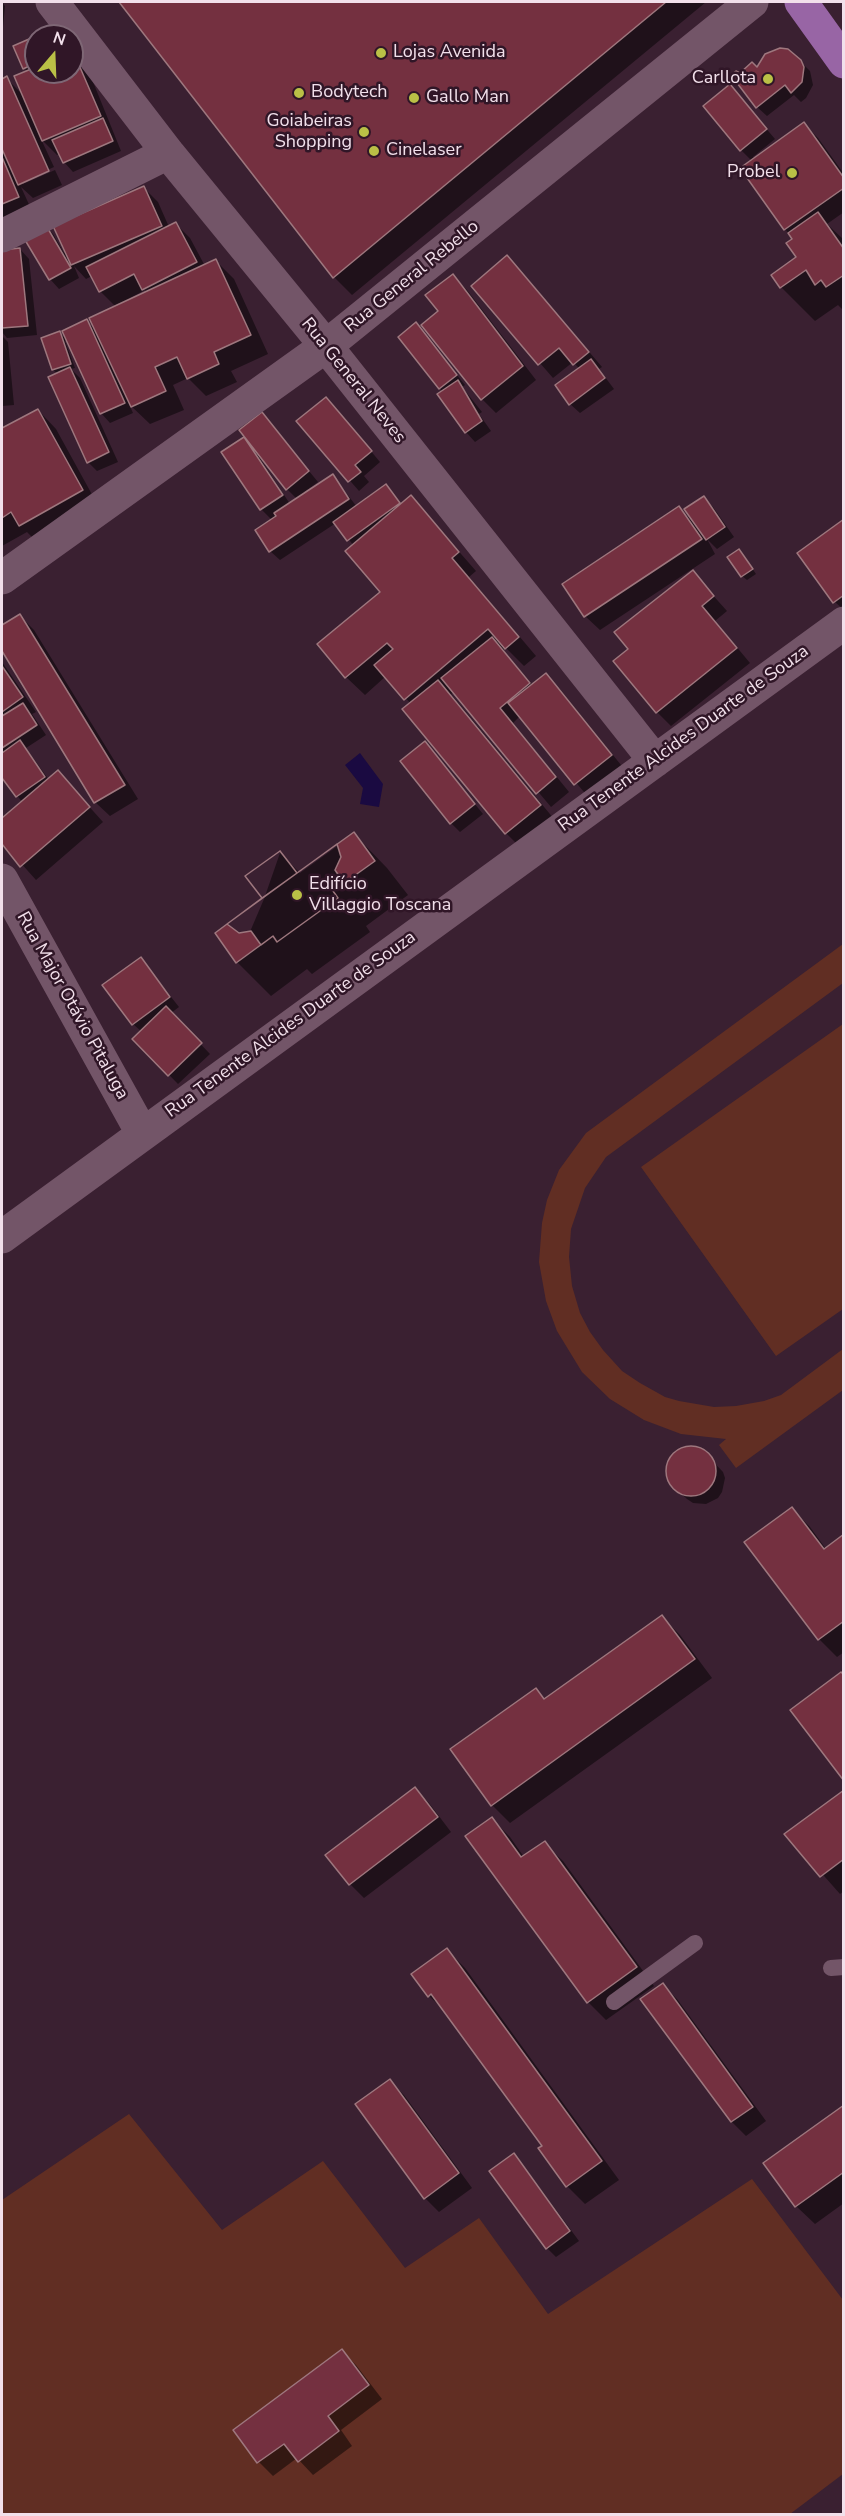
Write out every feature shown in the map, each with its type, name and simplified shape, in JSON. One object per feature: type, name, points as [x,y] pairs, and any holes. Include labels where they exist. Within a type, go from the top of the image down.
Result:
[{"type":"main road","points":[[801,2],[843,62]]},
{"type":"street","name":"Rua General Neves","points":[[52,2],[168,153],[326,346],[655,761]]},
{"type":"street","name":"Rua General Rebello","points":[[2,578],[326,346],[752,2]]},
{"type":"street","points":[[2,236],[168,153]]},
{"type":"street","name":"Rua Tenente Alcides Duarte de Souza","points":[[2,1237],[843,623]]},
{"type":"street","name":"Rua Major Otávio Pitaluga","points":[[2,880],[142,1133]]},
{"type":"lane","points":[[614,2002],[694,1943]]},
{"type":"shaded area","points":[[360,753],[383,784],[379,807],[360,804],[363,788],[345,765]]},
{"type":"shaded area","points":[[843,944],[843,983],[606,1157],[585,1188],[571,1229],[569,1257],[572,1286],[580,1313],[590,1332],[622,1371],[665,1397],[714,1407],[764,1401],[781,1395],[843,1349],[843,1390],[736,1468],[719,1445],[726,1439],[681,1434],[644,1420],[610,1399],[582,1372],[557,1331],[546,1301],[539,1262],[542,1223],[547,1200],[559,1170],[586,1133]]},
{"type":"shaded area","points":[[843,1024],[843,1309],[776,1356],[641,1167]]},
{"type":"shaded area","points":[[129,2114],[222,2230],[323,2161],[405,2268],[479,2218],[548,2314],[752,2179],[843,2300],[843,2474],[790,2514],[2,2514],[2,2200]]},
{"type":"building","name":"Goiabeiras Shopping","points":[[119,2],[666,2],[333,278]]},
{"type":"building","points":[[24,41],[23,69],[13,46]]},
{"type":"building","name":"Carllota","points":[[780,48],[788,49],[801,60],[804,67],[802,82],[791,93],[785,85],[756,108],[731,75],[736,71],[740,73],[752,62],[757,67],[765,54]]},
{"type":"building","points":[[24,72],[24,84],[84,84],[84,77],[101,116],[42,141],[14,76]]},
{"type":"building","points":[[7,76],[49,171],[18,185],[2,149],[2,79]]},
{"type":"building","points":[[730,84],[767,129],[740,151],[703,106]]},
{"type":"building","points":[[103,118],[113,141],[63,163],[52,140]]},
{"type":"building","name":"Probel","points":[[804,122],[844,178],[844,188],[784,230],[740,168]]},
{"type":"building","points":[[2,157],[19,197],[2,204]]},
{"type":"building","points":[[144,186],[162,226],[71,265],[53,226]]},
{"type":"building","points":[[818,212],[844,249],[844,275],[826,287],[821,280],[815,285],[806,270],[780,288],[771,275],[796,257],[786,243],[792,239],[788,233]]},
{"type":"building","points":[[44,222],[71,268],[49,280],[22,235]]},
{"type":"building","points":[[176,222],[197,262],[142,290],[134,274],[99,292],[86,267]]},
{"type":"building","points":[[20,248],[28,326],[2,328],[2,250]]},
{"type":"building","points":[[507,255],[589,352],[573,365],[559,348],[538,365],[471,286]]},
{"type":"building","points":[[216,259],[251,335],[214,352],[219,364],[187,379],[177,357],[155,367],[166,391],[131,407],[89,318]]},
{"type":"building","points":[[453,274],[523,366],[481,400],[421,325],[438,311],[425,295]]},
{"type":"building","points":[[87,319],[125,403],[100,414],[62,331]]},
{"type":"building","points":[[416,322],[457,375],[439,389],[398,337]]},
{"type":"building","points":[[60,331],[71,364],[52,370],[41,338]]},
{"type":"building","points":[[591,359],[605,378],[569,405],[555,385]]},
{"type":"building","points":[[70,367],[109,452],[87,463],[48,377]]},
{"type":"building","points":[[458,380],[482,421],[465,433],[437,394]]},
{"type":"building","points":[[326,397],[372,451],[355,465],[361,472],[348,482],[296,421]]},
{"type":"building","points":[[38,409],[83,490],[19,526],[11,512],[2,518],[2,428]]},
{"type":"building","points":[[262,412],[309,471],[286,490],[239,430]]},
{"type":"building","points":[[244,437],[283,495],[260,510],[221,452]]},
{"type":"building","points":[[333,474],[349,499],[269,552],[255,530],[276,516],[274,513]]},
{"type":"building","points":[[386,484],[400,503],[347,541],[333,522]]},
{"type":"building","points":[[411,495],[459,552],[452,558],[519,637],[505,649],[488,629],[404,700],[374,665],[393,649],[387,643],[345,678],[317,644],[380,592],[345,551]]},
{"type":"building","points":[[704,496],[725,527],[706,540],[684,509]]},
{"type":"building","points":[[679,506],[702,539],[584,617],[562,584]]},
{"type":"building","points":[[844,519],[844,595],[833,603],[797,553]]},
{"type":"building","points":[[739,549],[753,569],[741,577],[727,557]]},
{"type":"building","points":[[693,570],[714,596],[702,606],[737,648],[656,713],[613,661],[628,649],[614,632]]},
{"type":"building","points":[[20,614],[125,785],[94,803],[2,651],[2,625]]},
{"type":"building","points":[[492,637],[530,683],[500,708],[556,777],[536,794],[441,678]]},
{"type":"building","points":[[2,666],[23,697],[2,712]]},
{"type":"building","points":[[546,673],[612,755],[574,785],[508,703]]},
{"type":"building","points":[[438,680],[541,805],[505,834],[402,709]]},
{"type":"building","points":[[23,703],[37,725],[2,748],[2,716]]},
{"type":"building","points":[[20,740],[45,777],[16,797],[2,778],[2,753]]},
{"type":"building","points":[[425,741],[475,804],[450,824],[400,761]]},
{"type":"building","points":[[58,770],[90,807],[20,867],[2,844],[2,818]]},
{"type":"building","name":"Edifício Villaggio Toscana","points":[[354,832],[375,861],[333,891],[338,898],[277,942],[273,936],[236,963],[215,933],[262,898],[245,876],[280,851],[297,873]]},
{"type":"building","points":[[337,844],[341,857],[335,870],[344,883],[333,891],[338,898],[277,942],[273,936],[261,945],[251,931],[239,933],[227,924]]},
{"type":"building","points":[[280,851],[297,873],[262,898],[245,876]]},
{"type":"building","points":[[141,957],[170,997],[132,1025],[102,985]]},
{"type":"building","points":[[166,1006],[202,1043],[168,1076],[132,1039]]},
{"type":"building","points":[[691,1446],[700,1448],[711,1457],[716,1471],[714,1480],[705,1491],[691,1496],[682,1494],[671,1485],[666,1471],[668,1462],[677,1451]]},
{"type":"building","points":[[792,1507],[824,1549],[844,1534],[844,1621],[818,1640],[744,1542]]},
{"type":"building","points":[[662,1615],[695,1659],[491,1806],[450,1749],[536,1688],[544,1699]]},
{"type":"building","points":[[841,1672],[844,1675],[844,1781],[790,1710]]},
{"type":"building","points":[[415,1787],[438,1817],[349,1885],[325,1855]]},
{"type":"building","points":[[844,1790],[844,1859],[820,1877],[784,1834]]},
{"type":"building","points":[[492,1817],[521,1857],[545,1841],[637,1967],[587,2003],[465,1836]]},
{"type":"building","points":[[447,1948],[602,2161],[566,2187],[538,2148],[542,2146],[431,1994],[428,1997],[411,1974]]},
{"type":"building","points":[[663,1983],[753,2107],[731,2122],[640,1999]]},
{"type":"building","points":[[390,2079],[459,2173],[424,2199],[355,2104]]},
{"type":"building","points":[[844,2105],[844,2172],[795,2207],[763,2163]]},
{"type":"building","points":[[514,2153],[570,2231],[546,2249],[489,2171]]},
{"type":"building","points":[[342,2349],[369,2385],[328,2416],[339,2431],[298,2462],[284,2444],[257,2463],[233,2430]]},
{"type":"place","name":"Lojas Avenida","points":[[381,53]]},
{"type":"place","name":"Carllota","points":[[768,79]]},
{"type":"place","name":"Bodytech","points":[[299,93]]},
{"type":"place","name":"Gallo Man","points":[[414,98]]},
{"type":"place","name":"Goiabeiras Shopping","points":[[364,132]]},
{"type":"place","name":"Cinelaser","points":[[374,151]]},
{"type":"place","name":"Probel","points":[[792,173]]},
{"type":"place","name":"Edifício Villaggio Toscana","points":[[297,895]]}]
